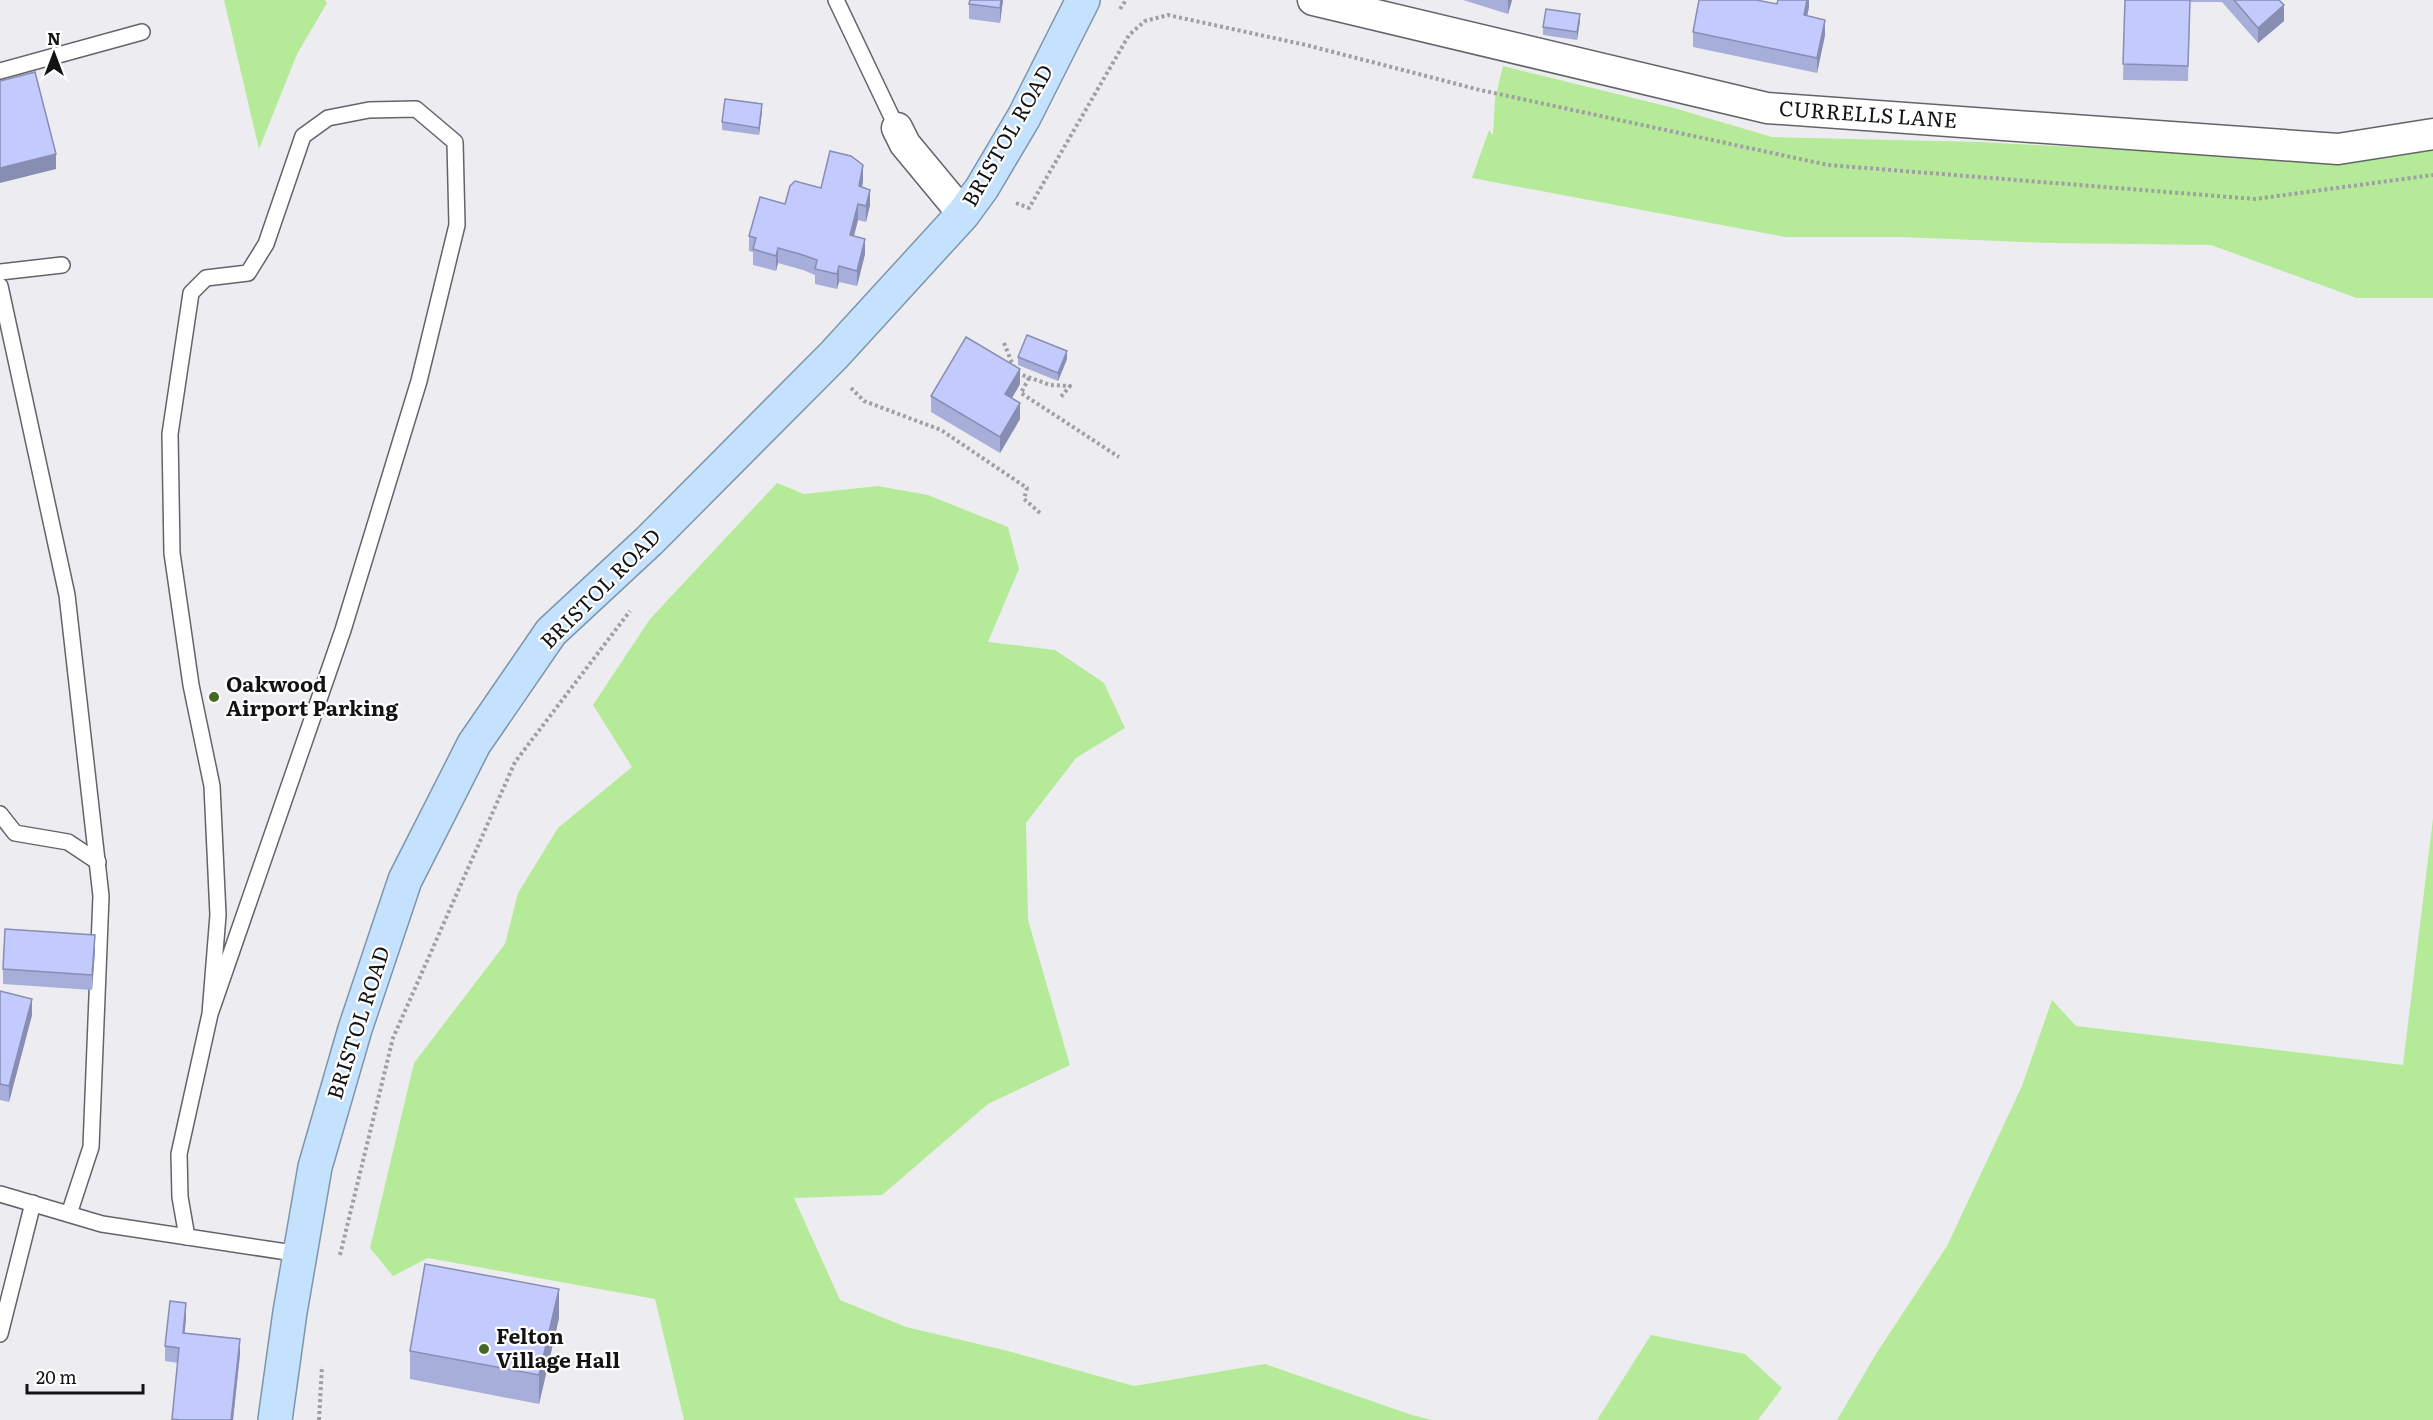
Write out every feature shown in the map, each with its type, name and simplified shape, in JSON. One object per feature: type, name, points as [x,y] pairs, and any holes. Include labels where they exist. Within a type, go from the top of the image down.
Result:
[{"type":"highway","name":"BRISTOL ROAD","points":[[274,1420],[315,1167],[355,1029],[405,880],[474,744],[551,632],[649,541],[834,355],[963,214],[982,188],[1024,117],[1083,0]]},
{"type":"street","name":"CURRELLS LANE","points":[[1313,0],[1767,108],[2338,149],[2433,134]]},
{"type":"street","points":[[897,128],[905,144],[963,214]]},
{"type":"lane","points":[[836,0],[897,128]]},
{"type":"lane","points":[[0,71],[142,32]]},
{"type":"lane","points":[[187,1237],[180,1197],[179,1154],[210,1014],[343,630],[419,381],[457,225],[455,142],[416,109],[369,110],[328,118],[303,136],[266,244],[248,273],[206,278],[191,293],[170,434],[172,553],[191,685],[212,786],[218,915],[210,1014]]},
{"type":"lane","points":[[0,273],[62,265]]},
{"type":"lane","points":[[0,286],[67,595],[102,897],[92,1147],[69,1214]]},
{"type":"lane","points":[[0,814],[8,833],[68,842],[98,862]]},
{"type":"lane","points":[[0,1194],[102,1224],[300,1254]]},
{"type":"lane","points":[[0,1334],[33,1203]]},
{"type":"path","points":[[1118,12],[1126,0]]},
{"type":"path","points":[[982,188],[1029,208],[1129,35],[1145,21],[1168,15],[1306,45],[1480,90],[1828,165],[2255,199],[2433,176]]},
{"type":"path","points":[[1004,343],[1015,373],[1050,385],[1070,386],[1060,398]]},
{"type":"path","points":[[1029,378],[1021,393],[1119,457]]},
{"type":"path","points":[[844,382],[864,401],[941,430],[1027,488],[1024,499],[1040,513]]},
{"type":"path","points":[[337,1267],[393,1038],[515,762],[636,603]]},
{"type":"path","points":[[319,1420],[322,1360]]},
{"type":"green space","points":[[224,0],[325,0],[327,3],[297,54],[259,149]]},
{"type":"green space","points":[[1503,66],[1674,108],[1772,137],[1980,142],[2273,158],[2433,144],[2433,298],[2357,298],[2211,245],[2049,243],[1902,237],[1785,237],[1472,178],[1489,130],[1493,135],[1495,99]]},
{"type":"green space","points":[[777,483],[804,494],[878,486],[928,495],[1008,527],[1019,569],[988,642],[1055,650],[1104,683],[1125,728],[1076,758],[1026,823],[1028,920],[1070,1065],[988,1104],[882,1195],[794,1198],[840,1300],[906,1327],[1008,1351],[1134,1386],[1265,1364],[1432,1420],[684,1420],[655,1299],[428,1258],[393,1276],[370,1248],[414,1063],[505,944],[518,893],[558,828],[632,767],[593,705],[650,619]]},
{"type":"green space","points":[[2433,818],[2433,1420],[1837,1420],[1876,1354],[1947,1246],[2022,1086],[2052,1000],[2076,1026],[2403,1065]]},
{"type":"green space","points":[[1651,1335],[1745,1354],[1782,1388],[1758,1420],[1597,1420]]},
{"type":"building","points":[[970,0],[1001,0],[1000,8],[969,4]]},
{"type":"building","points":[[1699,0],[1756,0],[1777,4],[1778,0],[1807,0],[1804,15],[1825,20],[1817,58],[1693,32]]},
{"type":"building","points":[[2125,0],[2190,0],[2188,66],[2123,64]]},
{"type":"building","points":[[2234,0],[2279,0],[2284,5],[2258,28]]},
{"type":"building","points":[[1546,9],[1580,14],[1577,32],[1543,27]]},
{"type":"building","points":[[35,72],[56,154],[0,168],[0,81]]},
{"type":"building","points":[[725,99],[762,104],[759,128],[722,122]]},
{"type":"building","points":[[830,151],[851,156],[863,165],[859,186],[870,190],[866,206],[858,204],[850,235],[865,239],[857,271],[839,266],[837,274],[815,269],[817,260],[803,255],[778,248],[776,256],[753,249],[756,238],[749,236],[760,197],[785,204],[790,186],[795,181],[821,188]]},
{"type":"building","points":[[1027,335],[1067,351],[1058,373],[1018,357]]},
{"type":"building","points":[[966,337],[1020,369],[1005,394],[1020,403],[1000,437],[931,396]]},
{"type":"building","points":[[5,929],[95,935],[92,975],[3,969]]},
{"type":"building","points":[[0,991],[32,999],[9,1086],[0,1084]]},
{"type":"building","name":"Felton Village Hall","points":[[425,1264],[559,1289],[539,1375],[410,1351]]},
{"type":"building","points":[[170,1301],[186,1303],[183,1333],[240,1339],[231,1420],[172,1419],[179,1348],[165,1346]]},
{"type":"place","name":"Oakwood Airport Parking","points":[[214,697]]},
{"type":"place","name":"Felton Village Hall","points":[[484,1349]]}]
